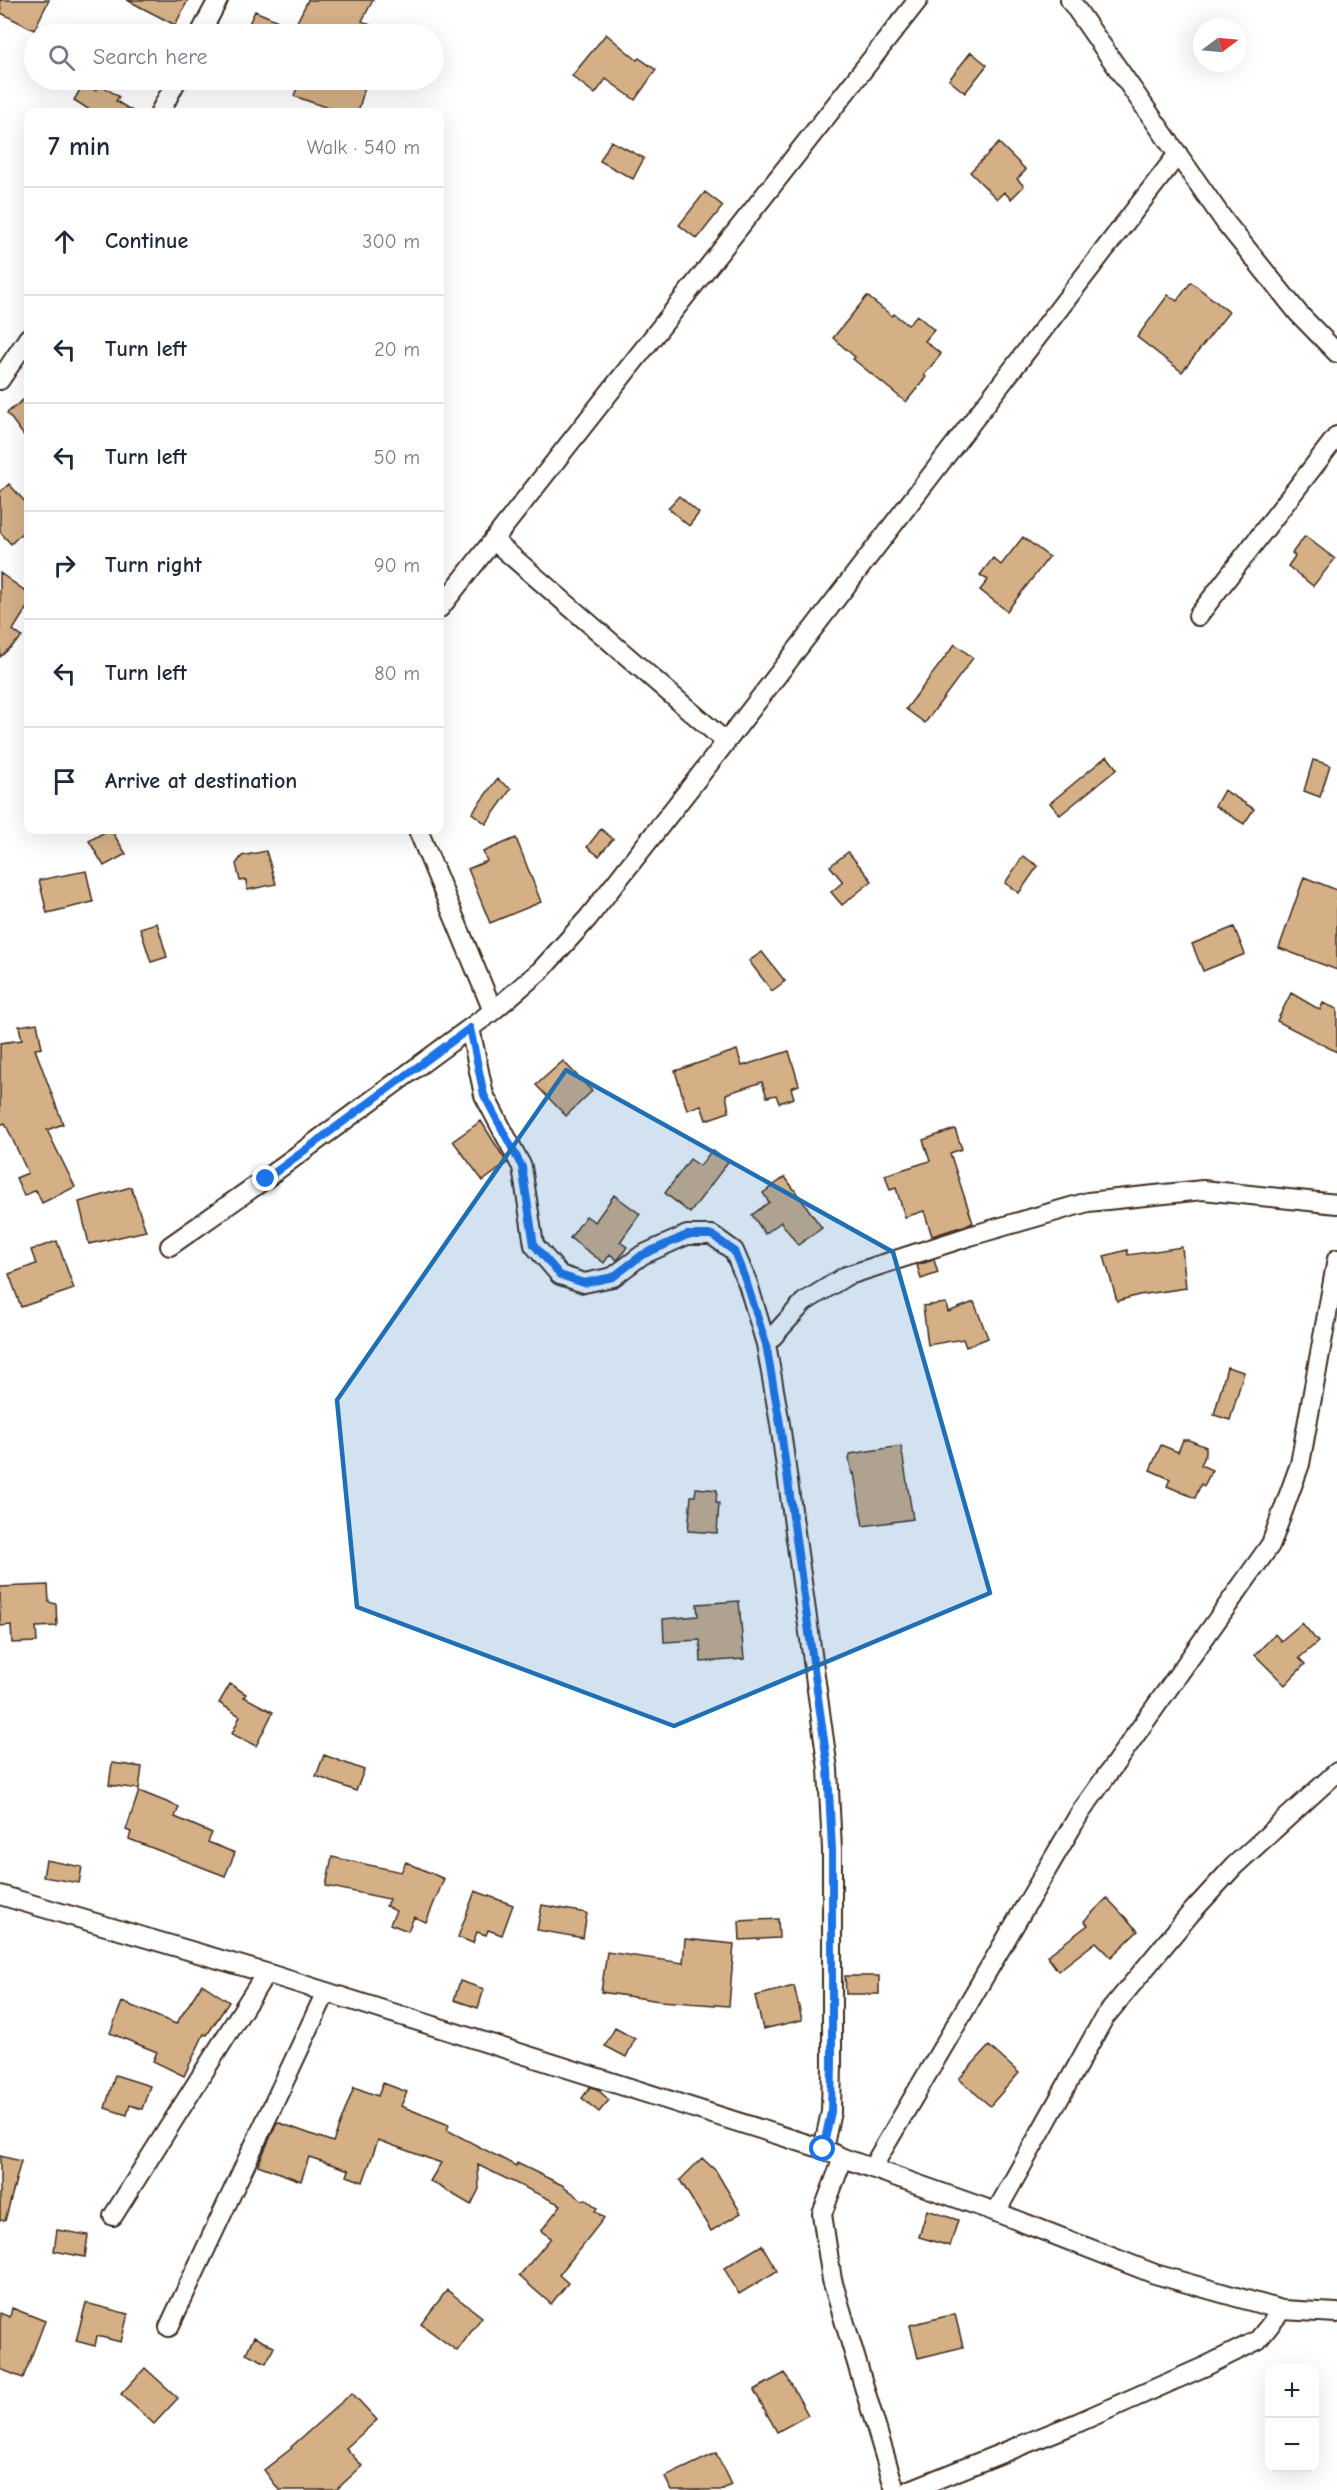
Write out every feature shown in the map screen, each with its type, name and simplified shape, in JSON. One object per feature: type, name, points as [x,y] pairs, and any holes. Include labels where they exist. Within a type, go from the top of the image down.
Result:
[{"type":"street","points":[[205,24],[218,0]]},
{"type":"street","points":[[444,603],[918,0]]},
{"type":"street","points":[[1070,0],[1225,222],[1299,314],[1337,353]]},
{"type":"street","points":[[162,108],[172,90]]},
{"type":"street","points":[[170,1246],[266,1179],[493,1011],[541,970],[588,918],[726,742],[1178,154]]},
{"type":"street","points":[[0,380],[24,344]]},
{"type":"street","points":[[1198,616],[1337,436]]},
{"type":"street","points":[[493,540],[726,742]]},
{"type":"street","points":[[420,834],[493,1011]]},
{"type":"street","points":[[470,1028],[484,1095],[522,1167],[534,1245],[560,1275],[584,1283],[613,1277],[642,1255],[687,1235],[712,1235],[734,1251],[766,1344],[780,1424],[828,1769],[832,1850],[832,2063],[831,2112],[823,2149]]},
{"type":"street","points":[[766,1344],[804,1302],[846,1276],[970,1236],[1088,1202],[1203,1190],[1337,1203]]},
{"type":"street","points":[[872,2168],[1080,1813],[1271,1544],[1300,1464],[1337,1259]]},
{"type":"street","points":[[996,2212],[1104,2018],[1190,1914],[1234,1866],[1337,1772]]},
{"type":"street","points":[[0,1895],[266,1973],[823,2149],[996,2212],[1155,2274],[1282,2310],[1337,2313]]},
{"type":"street","points":[[113,2216],[266,1973]]},
{"type":"street","points":[[169,2327],[326,1992]]},
{"type":"street","points":[[843,2158],[822,2214],[832,2280],[895,2490]]},
{"type":"street","points":[[910,2490],[1077,2423],[1206,2366],[1258,2340],[1282,2310]]},
{"type":"highlighted area","points":[[566,1070],[893,1252],[990,1593],[674,1726],[357,1607],[337,1400]]},
{"type":"building","points":[[0,0],[49,0],[37,24],[24,25],[1,13]]},
{"type":"building","points":[[127,0],[188,0],[176,24]]},
{"type":"building","points":[[308,0],[373,0],[362,21],[368,24],[296,24]]},
{"type":"building","points":[[255,11],[285,24],[249,24]]},
{"type":"building","points":[[606,34],[637,60],[639,58],[656,70],[635,100],[606,79],[595,94],[572,76]]},
{"type":"building","points":[[971,52],[987,65],[965,93],[949,80]]},
{"type":"building","points":[[80,90],[108,90],[119,97],[116,101],[127,108],[87,108],[74,100]]},
{"type":"building","points":[[296,90],[364,90],[359,108],[328,108],[294,96]]},
{"type":"building","points":[[611,141],[644,158],[633,179],[600,161]]},
{"type":"building","points":[[999,143],[1026,170],[1017,179],[1024,186],[1011,199],[1004,192],[997,199],[970,172]]},
{"type":"building","points":[[705,192],[723,206],[697,239],[679,225]]},
{"type":"building","points":[[1191,282],[1229,312],[1182,372],[1137,337],[1168,295],[1177,301]]},
{"type":"building","points":[[867,296],[892,316],[894,314],[908,325],[917,315],[934,330],[925,341],[941,354],[906,402],[853,359],[855,357],[833,338]]},
{"type":"building","points":[[24,399],[24,436],[7,413]]},
{"type":"building","points":[[9,484],[24,501],[24,531],[11,544],[0,532],[0,492]]},
{"type":"building","points":[[679,496],[699,513],[689,526],[668,508]]},
{"type":"building","points":[[1305,536],[1335,559],[1313,586],[1288,566],[1295,556],[1292,553]]},
{"type":"building","points":[[1023,537],[1049,557],[1007,611],[980,590],[988,580],[980,575],[993,558],[1001,565]]},
{"type":"building","points":[[0,573],[24,590],[24,612],[13,630],[22,637],[0,657]]},
{"type":"building","points":[[955,644],[973,658],[925,723],[906,709]]},
{"type":"building","points":[[1107,756],[1117,769],[1060,815],[1050,803]]},
{"type":"building","points":[[1313,760],[1330,765],[1320,797],[1304,791]]},
{"type":"building","points":[[497,779],[511,789],[486,824],[472,813]]},
{"type":"building","points":[[1224,790],[1254,809],[1244,824],[1215,806]]},
{"type":"building","points":[[601,829],[613,839],[599,856],[587,847]]},
{"type":"building","points":[[101,834],[114,834],[126,854],[104,866],[89,841]]},
{"type":"building","points":[[516,838],[541,902],[490,923],[468,869],[487,861],[483,852]]},
{"type":"building","points":[[266,851],[276,884],[247,890],[246,880],[240,881],[236,864],[242,856]]},
{"type":"building","points":[[848,852],[872,881],[842,905],[831,892],[843,882],[830,866]]},
{"type":"building","points":[[1023,856],[1038,866],[1019,893],[1005,883]]},
{"type":"building","points":[[86,871],[93,902],[47,913],[39,880]]},
{"type":"building","points":[[1304,877],[1337,890],[1337,970],[1279,948]]},
{"type":"building","points":[[157,923],[167,957],[151,962],[140,928]]},
{"type":"building","points":[[1234,927],[1245,954],[1203,971],[1192,944]]},
{"type":"building","points":[[762,952],[785,981],[772,991],[749,961]]},
{"type":"building","points":[[1291,993],[1320,1010],[1323,1003],[1337,1009],[1337,1052],[1277,1021]]},
{"type":"building","points":[[37,1023],[42,1048],[35,1049],[63,1124],[47,1130],[75,1187],[42,1203],[36,1190],[24,1196],[16,1178],[28,1173],[5,1123],[0,1125],[0,1043],[22,1040],[19,1026]]},
{"type":"building","points":[[737,1050],[742,1066],[789,1051],[799,1085],[791,1088],[794,1098],[779,1103],[776,1095],[767,1097],[762,1082],[726,1094],[729,1112],[706,1120],[701,1105],[687,1110],[675,1071]]},
{"type":"building","points":[[563,1061],[592,1091],[566,1116],[536,1085]]},
{"type":"building","points":[[481,1121],[507,1163],[483,1181],[453,1141]]},
{"type":"building","points":[[955,1129],[962,1149],[950,1153],[973,1223],[932,1236],[924,1211],[905,1217],[896,1188],[890,1190],[885,1175],[930,1161],[923,1140]]},
{"type":"building","points":[[712,1150],[728,1162],[690,1213],[665,1193],[690,1159],[700,1166]]},
{"type":"building","points":[[785,1177],[822,1228],[798,1245],[781,1222],[765,1234],[752,1215],[769,1202],[763,1193]]},
{"type":"building","points":[[131,1187],[146,1231],[89,1244],[79,1202]]},
{"type":"building","points":[[614,1195],[640,1214],[620,1242],[627,1247],[620,1257],[617,1260],[610,1254],[604,1263],[570,1238],[586,1216],[595,1222]]},
{"type":"building","points":[[57,1241],[74,1289],[21,1307],[9,1274],[36,1264],[31,1250]]},
{"type":"building","points":[[1182,1247],[1186,1288],[1139,1295],[1117,1301],[1104,1256],[1127,1250],[1128,1255]]},
{"type":"building","points":[[934,1260],[938,1273],[921,1279],[917,1265]]},
{"type":"building","points":[[974,1302],[988,1338],[966,1347],[963,1339],[928,1345],[923,1306],[946,1303],[948,1312]]},
{"type":"building","points":[[1227,1367],[1244,1372],[1230,1420],[1214,1415]]},
{"type":"building","points":[[1183,1440],[1206,1447],[1206,1454],[1201,1465],[1212,1470],[1204,1486],[1201,1484],[1195,1498],[1167,1486],[1170,1479],[1150,1470],[1161,1445],[1178,1452]]},
{"type":"building","points":[[901,1446],[913,1519],[863,1526],[850,1454]]},
{"type":"building","points":[[696,1488],[717,1490],[716,1503],[719,1503],[717,1533],[688,1531],[691,1496],[695,1496]]},
{"type":"building","points":[[48,1585],[49,1602],[56,1604],[57,1626],[36,1627],[37,1642],[12,1643],[11,1625],[0,1626],[0,1587]]},
{"type":"building","points":[[739,1601],[744,1659],[701,1662],[700,1640],[664,1642],[663,1619],[698,1616],[697,1604]]},
{"type":"building","points":[[1302,1623],[1318,1642],[1299,1658],[1305,1664],[1285,1685],[1255,1655],[1275,1634],[1281,1641]]},
{"type":"building","points":[[230,1684],[246,1694],[244,1697],[273,1712],[256,1746],[232,1734],[240,1716],[219,1703]]},
{"type":"building","points":[[324,1755],[364,1770],[356,1791],[316,1776]]},
{"type":"building","points":[[112,1763],[142,1767],[139,1789],[109,1785]]},
{"type":"building","points":[[139,1791],[179,1807],[175,1817],[212,1833],[208,1842],[235,1853],[225,1876],[129,1839],[131,1832],[126,1830]]},
{"type":"building","points":[[332,1857],[401,1872],[406,1862],[444,1879],[426,1922],[414,1917],[408,1931],[390,1924],[396,1911],[386,1906],[389,1899],[326,1886]]},
{"type":"building","points":[[46,1860],[82,1867],[79,1883],[43,1877]]},
{"type":"building","points":[[475,1891],[513,1905],[502,1935],[488,1930],[486,1935],[477,1932],[473,1943],[458,1937]]},
{"type":"building","points":[[1107,1898],[1138,1931],[1111,1957],[1096,1942],[1058,1971],[1047,1956],[1088,1925],[1084,1921]]},
{"type":"building","points":[[542,1905],[587,1913],[583,1938],[537,1930]]},
{"type":"building","points":[[778,1919],[779,1938],[740,1940],[739,1921]]},
{"type":"building","points":[[685,1939],[734,1944],[729,2006],[660,2001],[601,1992],[607,1952],[683,1963]]},
{"type":"building","points":[[845,1976],[879,1976],[879,1994],[846,1994]]},
{"type":"building","points":[[460,1981],[484,1989],[478,2008],[454,2000]]},
{"type":"building","points":[[202,1984],[229,2002],[207,2035],[204,2034],[184,2076],[153,2061],[157,2052],[110,2033],[122,2002],[176,2024]]},
{"type":"building","points":[[794,1986],[802,2020],[763,2029],[755,1996]]},
{"type":"building","points":[[615,2028],[635,2039],[626,2057],[605,2046]]},
{"type":"building","points":[[989,2046],[1019,2073],[990,2106],[959,2079]]},
{"type":"building","points":[[115,2075],[150,2086],[142,2109],[130,2105],[127,2115],[105,2108]]},
{"type":"building","points":[[383,2083],[407,2092],[401,2106],[449,2125],[447,2130],[516,2166],[517,2163],[562,2185],[597,2208],[595,2211],[604,2218],[559,2275],[568,2283],[551,2304],[519,2276],[551,2238],[541,2231],[561,2205],[478,2165],[479,2189],[471,2205],[430,2181],[441,2163],[378,2140],[363,2182],[347,2176],[349,2170],[309,2157],[301,2181],[258,2165],[277,2122],[333,2142],[354,2087],[378,2096]]},
{"type":"building","points":[[590,2087],[597,2089],[609,2100],[599,2112],[582,2098]]},
{"type":"building","points":[[0,2156],[21,2161],[5,2221],[0,2220]]},
{"type":"building","points":[[702,2158],[716,2171],[741,2213],[711,2231],[680,2180]]},
{"type":"building","points":[[927,2210],[958,2220],[950,2246],[919,2237]]},
{"type":"building","points":[[57,2230],[88,2235],[85,2257],[54,2251]]},
{"type":"building","points":[[762,2245],[777,2271],[739,2294],[724,2268]]},
{"type":"building","points":[[447,2290],[482,2317],[457,2351],[421,2324]]},
{"type":"building","points":[[86,2303],[128,2314],[121,2342],[97,2336],[95,2346],[76,2341]]},
{"type":"building","points":[[12,2308],[45,2321],[23,2378],[0,2369],[0,2313],[10,2317]]},
{"type":"building","points":[[955,2314],[963,2347],[918,2358],[910,2325]]},
{"type":"building","points":[[254,2337],[274,2347],[266,2363],[246,2353]]},
{"type":"building","points":[[145,2368],[178,2398],[154,2424],[121,2394]]},
{"type":"building","points":[[785,2373],[808,2415],[777,2432],[754,2390]]},
{"type":"building","points":[[352,2393],[377,2420],[346,2448],[362,2466],[336,2490],[279,2490],[264,2470],[292,2448]]},
{"type":"building","points":[[716,2453],[731,2485],[721,2490],[671,2490],[665,2477]]},
{"type":"route","points":[[266,1179],[470,1028],[484,1095],[522,1167],[534,1245],[560,1275],[584,1283],[613,1277],[642,1255],[687,1235],[712,1235],[734,1251],[766,1344],[793,1510],[805,1614],[818,1682],[828,1769],[832,1850],[832,2063],[831,2112],[823,2149]]}]
